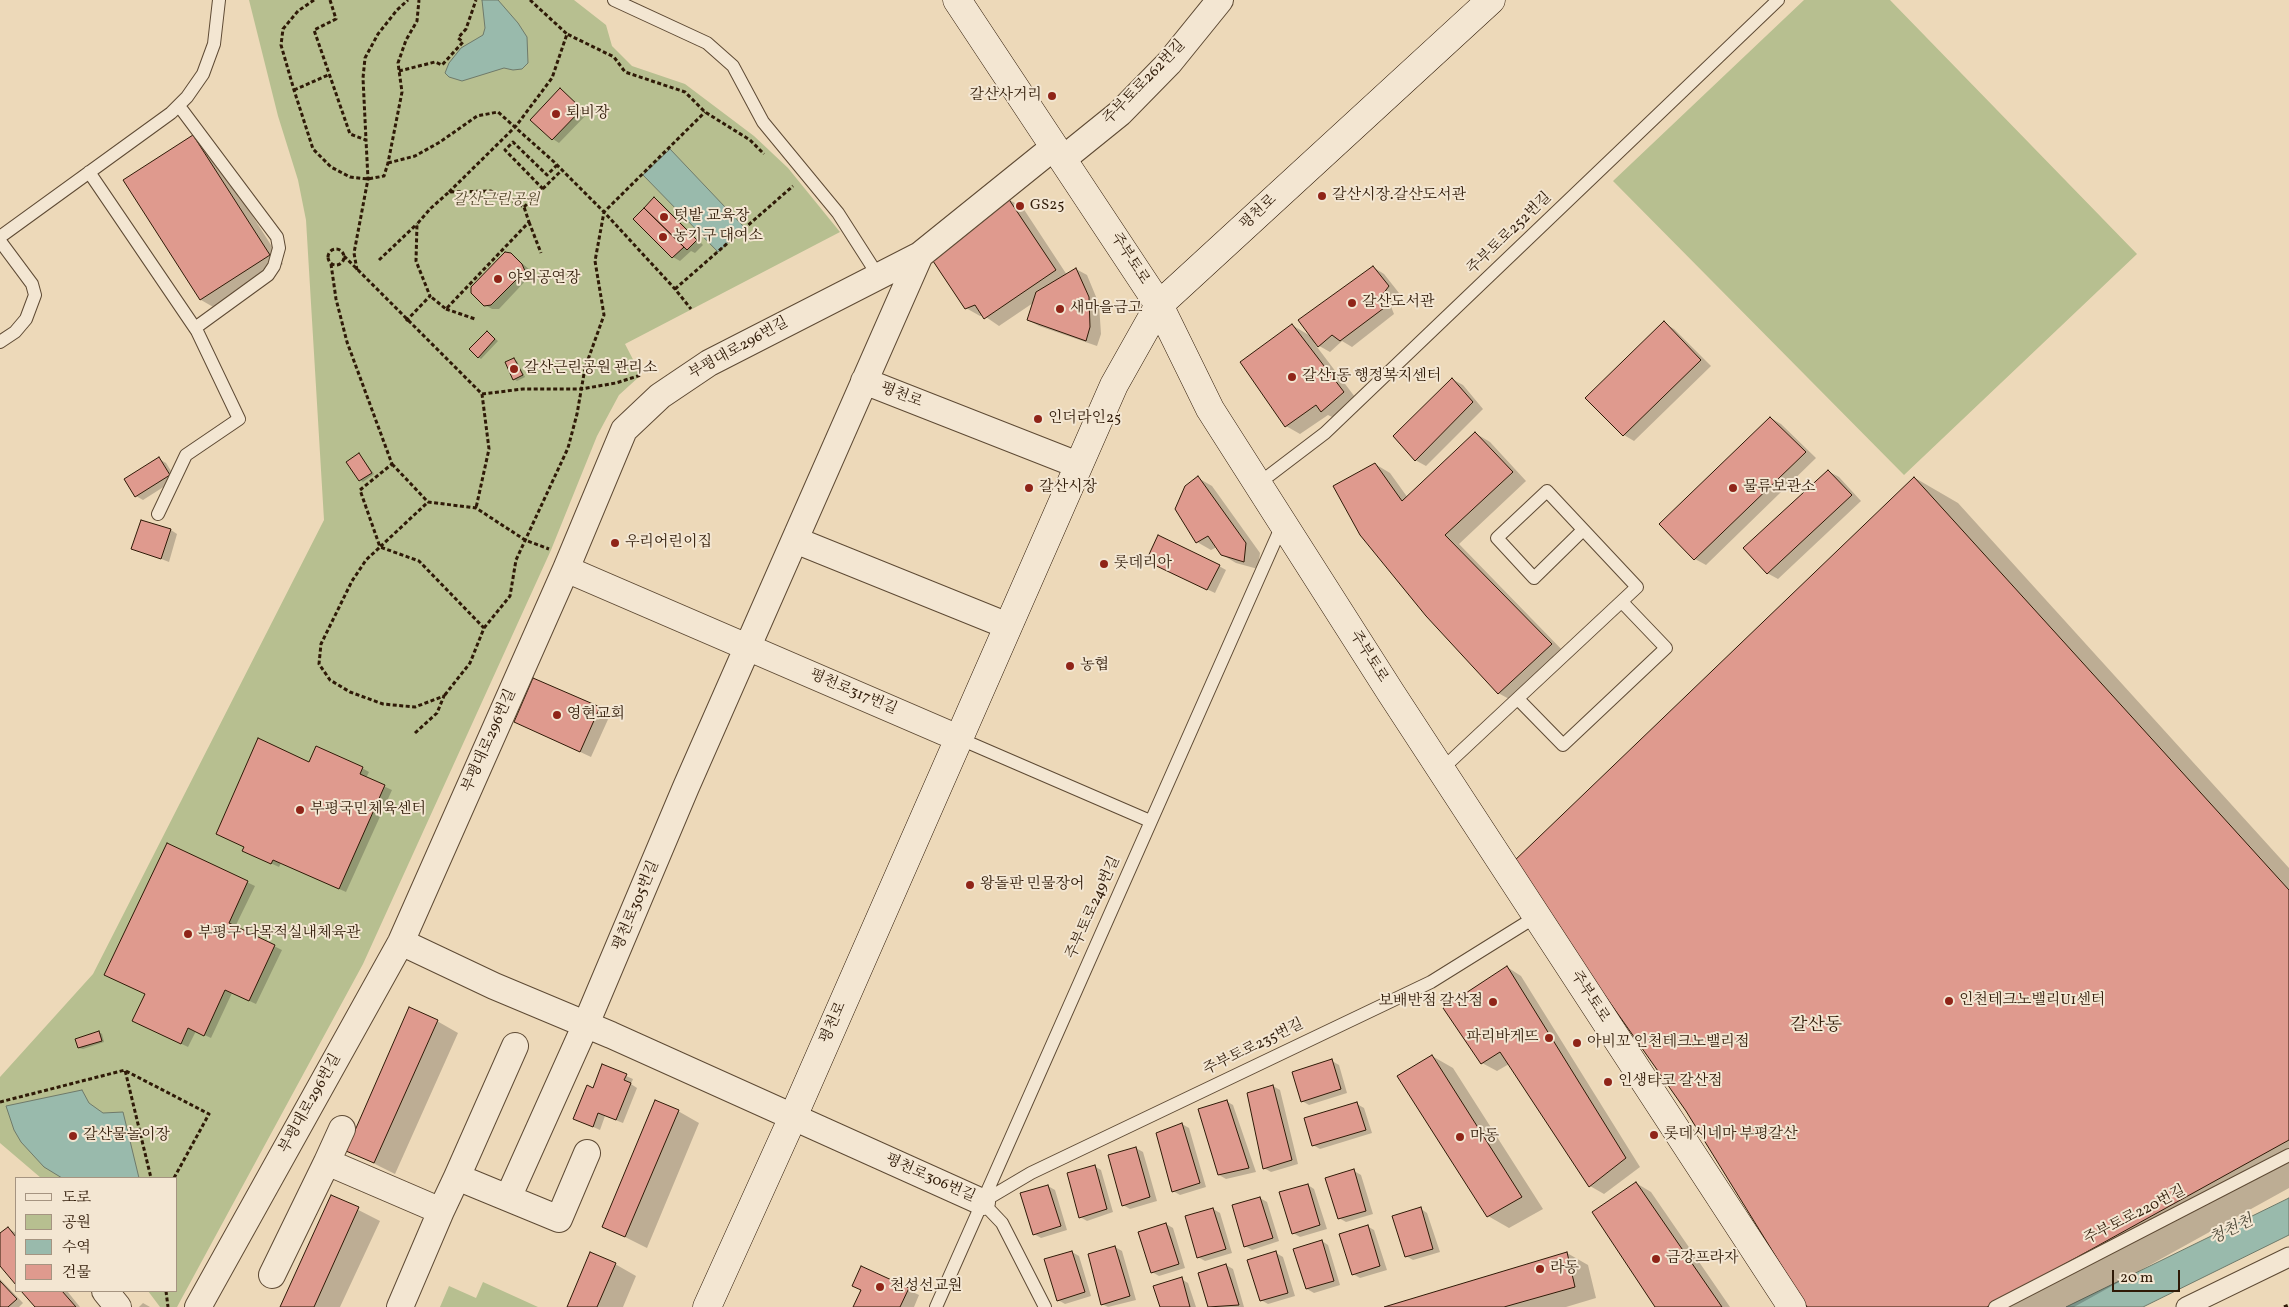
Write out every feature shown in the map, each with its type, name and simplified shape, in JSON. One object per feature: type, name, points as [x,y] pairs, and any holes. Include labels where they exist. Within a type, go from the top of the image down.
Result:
[{"type":"main road","name":"주부토로","points":[[957,0],[1159,305],[1210,409],[1441,770],[1792,1307]]},
{"type":"main road","name":"평천로","points":[[707,1307],[793,1117],[1114,385],[1159,305],[1491,0]]},
{"type":"street","name":"주부토로262번길","points":[[1058,153],[1120,113],[1169,63],[1220,0]]},
{"type":"street","name":"부평대로296번길","points":[[202,1305],[401,942],[558,560],[624,430],[660,396],[709,363],[920,255],[1058,153]]},
{"type":"street","name":"부평대로296번길","points":[[795,540],[920,255]]},
{"type":"street","name":"평천로","points":[[864,381],[1078,465]]},
{"type":"street","points":[[748,648],[795,540],[1008,626]]},
{"type":"street","name":"평천로317번길","points":[[558,560],[748,648],[958,738]]},
{"type":"street","name":"평천로305번길","points":[[508,1198],[586,1024],[686,787],[748,648]]},
{"type":"street","points":[[401,942],[494,986],[586,1024],[793,1117]]},
{"type":"street","points":[[400,1307],[515,1046]]},
{"type":"street","name":"평천로306번길","points":[[793,1117],[982,1202]]},
{"type":"street","points":[[272,1276],[342,1129]]},
{"type":"street","points":[[457,1177],[559,1219],[587,1153]]},
{"type":"street","points":[[327,1162],[441,1211]]},
{"type":"street","points":[[2186,1307],[2289,1257]]},
{"type":"street","points":[[106,1292],[118,1307]]},
{"type":"lane","points":[[0,237],[179,106],[203,74],[214,44],[219,0]]},
{"type":"lane","points":[[614,0],[707,43],[733,66],[763,122],[838,213],[879,277]]},
{"type":"lane","name":"주부토로252번길","points":[[1258,484],[1326,433],[1778,0]]},
{"type":"lane","points":[[179,106],[277,237],[278,248],[274,266],[268,275],[195,328]]},
{"type":"lane","points":[[89,172],[195,328],[239,419],[186,455],[158,514]]},
{"type":"lane","points":[[0,241],[32,284],[35,296],[26,320],[15,332],[0,342]]},
{"type":"lane","points":[[1441,770],[1637,587],[1547,491],[1497,538],[1534,578],[1583,530]]},
{"type":"lane","name":"주부토로249번길","points":[[936,1307],[1283,523]]},
{"type":"lane","points":[[1518,699],[1563,745],[1666,648],[1622,602]]},
{"type":"lane","points":[[958,738],[1150,821]]},
{"type":"lane","name":"주부토로235번길","points":[[982,1202],[1031,1173],[1431,982],[1537,916]]},
{"type":"lane","name":"주부토로220번길","points":[[1996,1307],[2289,1155]]},
{"type":"lane","name":"평천로306번길","points":[[982,1202],[1002,1223],[1045,1307]]},
{"type":"path","points":[[314,0],[298,11],[283,29],[281,45],[294,90],[313,149],[331,167],[350,177],[368,179],[384,176],[388,163],[402,92],[398,63],[406,40],[417,22],[419,0]]},
{"type":"path","points":[[330,0],[336,19],[314,30],[350,134],[366,140]]},
{"type":"path","points":[[357,270],[354,253],[368,179],[363,78],[365,58],[378,34],[396,10],[408,0]]},
{"type":"path","points":[[399,71],[435,62],[442,66],[463,42],[458,38],[466,29],[476,0]]},
{"type":"path","points":[[530,0],[567,34],[614,57],[625,72],[685,92],[705,112],[750,140],[769,159]]},
{"type":"path","points":[[379,260],[516,126],[552,78],[567,34]]},
{"type":"path","points":[[294,90],[328,75]]},
{"type":"path","points":[[388,163],[415,156],[440,142],[477,116],[498,112],[516,126],[604,212],[675,289],[690,310]]},
{"type":"path","points":[[415,733],[437,713],[444,696],[470,663],[484,628],[510,596],[516,560],[568,448],[585,368],[604,314],[595,261],[604,212],[705,112]]},
{"type":"path","points":[[543,189],[505,150],[514,142],[546,175],[557,165]]},
{"type":"path","points":[[524,207],[562,170]]},
{"type":"path","points":[[788,179],[799,193]]},
{"type":"path","points":[[675,289],[793,186]]},
{"type":"path","points":[[449,192],[491,191],[524,207],[541,253]]},
{"type":"path","points":[[446,309],[529,222]]},
{"type":"path","points":[[417,224],[416,261],[430,296],[446,309],[475,319]]},
{"type":"path","points":[[476,508],[489,449],[482,394],[406,321],[339,250],[331,250],[327,257],[332,264],[336,300],[347,342],[392,464],[428,502],[476,508],[558,560]]},
{"type":"path","points":[[332,264],[340,264],[344,256]]},
{"type":"path","points":[[406,321],[430,296]]},
{"type":"path","points":[[482,394],[523,389],[582,389],[616,383],[641,375]]},
{"type":"path","points":[[380,547],[360,490],[392,464]]},
{"type":"path","points":[[428,502],[366,560],[352,581],[321,644],[320,664],[330,680],[350,692],[384,704],[415,707],[444,696]]},
{"type":"path","points":[[380,547],[420,561],[484,628]]},
{"type":"path","points":[[0,1102],[125,1070],[209,1114],[175,1177]]},
{"type":"path","points":[[125,1070],[151,1177]]},
{"type":"path","points":[[166,1292],[168,1307]]},
{"type":"path","points":[[2284,1307],[2289,1305]]},
{"type":"green space","name":"갈산근린공원","points":[[249,0],[574,0],[606,25],[612,46],[632,66],[685,84],[754,136],[788,168],[840,232],[625,344],[641,375],[619,395],[597,436],[551,550],[363,964],[177,1307],[160,1307],[149,1292],[178,1292],[178,1177],[40,1177],[0,1143],[0,1077],[93,974],[324,520],[306,220],[298,180],[278,116]]},
{"type":"green space","points":[[1804,0],[1890,0],[2137,254],[1904,475],[1613,181]]},
{"type":"green space","points":[[483,1282],[538,1307],[440,1307],[449,1286],[476,1298]]},
{"type":"water","points":[[482,0],[498,0],[518,23],[527,37],[528,63],[522,69],[504,68],[462,81],[449,77],[445,73],[449,63],[461,48],[483,35],[485,28]]},
{"type":"water","points":[[670,149],[744,227],[718,252],[643,175]]},
{"type":"water","name":"갈산물놀이장","points":[[82,1090],[89,1103],[103,1113],[123,1112],[139,1177],[60,1177],[44,1167],[21,1142],[14,1130],[6,1106]]},
{"type":"water","name":"청천천","points":[[2289,1198],[2289,1235],[2143,1307],[2066,1307]]},
{"type":"building","name":"퇴비장","points":[[560,88],[582,109],[552,140],[530,120]]},
{"type":"building","points":[[193,135],[270,255],[200,300],[123,180]]},
{"type":"building","name":"텃밭 교육장","points":[[654,197],[697,240],[687,250],[644,208]]},
{"type":"building","points":[[1008,198],[1056,270],[984,319],[975,305],[965,309],[927,252]]},
{"type":"building","name":"농기구 대여소","points":[[644,208],[684,247],[672,258],[633,219]]},
{"type":"building","name":"야외공연장","points":[[505,252],[511,253],[522,264],[525,271],[491,305],[484,306],[471,293],[471,287]]},
{"type":"building","name":"갈산도서관","points":[[1373,266],[1389,286],[1380,298],[1384,308],[1340,341],[1332,335],[1318,347],[1298,320]]},
{"type":"building","name":"새마을금고","points":[[1076,268],[1089,297],[1090,327],[1086,341],[1027,320],[1036,292]]},
{"type":"building","points":[[1664,321],[1701,360],[1623,436],[1585,398]]},
{"type":"building","name":"갈산1동 행정복지센터","points":[[1292,324],[1344,392],[1321,412],[1316,405],[1285,427],[1240,362]]},
{"type":"building","points":[[487,331],[495,339],[478,358],[469,349]]},
{"type":"building","name":"갈산근린공원 관리소","points":[[514,358],[523,375],[513,380],[505,362]]},
{"type":"building","points":[[1452,378],[1473,402],[1415,461],[1393,436]]},
{"type":"building","name":"물류보관소","points":[[1770,417],[1806,452],[1694,560],[1659,524]]},
{"type":"building","points":[[1475,432],[1513,472],[1445,535],[1552,644],[1498,694],[1426,616],[1360,535],[1333,486],[1375,463],[1402,501]]},
{"type":"building","points":[[359,453],[372,473],[359,481],[346,462]]},
{"type":"building","points":[[159,457],[170,475],[135,497],[124,479]]},
{"type":"building","name":"물류보관소","points":[[1828,470],[1852,495],[1767,574],[1743,548]]},
{"type":"building","points":[[1198,476],[1246,543],[1244,562],[1221,555],[1208,536],[1196,543],[1175,509],[1185,486]]},
{"type":"building","name":"인천테크노밸리U1센터","points":[[1914,477],[2289,890],[2289,1140],[1987,1307],[1807,1307],[1686,1111],[1512,863]]},
{"type":"building","points":[[141,520],[171,529],[161,559],[131,549]]},
{"type":"building","points":[[1158,535],[1220,565],[1207,590],[1146,561]]},
{"type":"building","name":"영현교회","points":[[533,678],[600,707],[580,752],[514,722]]},
{"type":"building","name":"부평국민체육센터","points":[[258,738],[309,762],[316,746],[363,767],[360,774],[385,785],[339,889],[273,860],[271,864],[242,851],[244,847],[216,834]]},
{"type":"building","name":"부평구 다목적실내체육관","points":[[167,843],[248,881],[229,923],[275,945],[249,1001],[225,990],[204,1036],[188,1028],[181,1044],[132,1021],[145,994],[104,975]]},
{"type":"building","points":[[1507,966],[1626,1158],[1589,1187],[1500,1052],[1481,1064],[1443,1008]]},
{"type":"building","points":[[409,1007],[438,1020],[374,1163],[346,1151]]},
{"type":"building","points":[[99,1031],[102,1041],[78,1048],[75,1039]]},
{"type":"building","name":"마동","points":[[1432,1055],[1522,1197],[1487,1217],[1397,1076]]},
{"type":"building","points":[[1332,1059],[1341,1089],[1301,1102],[1292,1072]]},
{"type":"building","points":[[602,1064],[627,1074],[624,1080],[631,1083],[616,1120],[598,1113],[593,1127],[573,1119],[587,1085],[593,1088]]},
{"type":"building","points":[[1273,1085],[1292,1160],[1263,1169],[1247,1093]]},
{"type":"building","points":[[655,1100],[679,1110],[625,1237],[602,1227]]},
{"type":"building","points":[[1227,1100],[1249,1168],[1218,1175],[1198,1109]]},
{"type":"building","points":[[1357,1102],[1366,1130],[1312,1146],[1304,1118]]},
{"type":"building","points":[[1182,1123],[1200,1183],[1172,1192],[1156,1133]]},
{"type":"building","points":[[1136,1147],[1150,1197],[1122,1206],[1108,1155]]},
{"type":"building","points":[[1095,1165],[1107,1209],[1079,1218],[1067,1173]]},
{"type":"building","points":[[1354,1169],[1366,1211],[1338,1219],[1325,1178]]},
{"type":"building","name":"금강프라자","points":[[1636,1182],[1722,1307],[1655,1307],[1592,1212]]},
{"type":"building","points":[[1308,1184],[1320,1225],[1292,1234],[1279,1192]]},
{"type":"building","points":[[1048,1185],[1061,1226],[1033,1235],[1020,1193]]},
{"type":"building","points":[[331,1195],[359,1207],[314,1307],[280,1307]]},
{"type":"building","points":[[1260,1197],[1273,1238],[1244,1247],[1232,1205]]},
{"type":"building","points":[[1421,1207],[1433,1249],[1405,1257],[1392,1216]]},
{"type":"building","points":[[1213,1208],[1226,1249],[1197,1258],[1185,1216]]},
{"type":"building","points":[[1166,1223],[1179,1264],[1151,1273],[1138,1232]]},
{"type":"building","points":[[1368,1225],[1380,1266],[1352,1275],[1339,1234]]},
{"type":"building","points":[[8,1227],[15,1236],[15,1284],[0,1266],[0,1233]]},
{"type":"building","points":[[1322,1240],[1334,1281],[1306,1289],[1293,1249]]},
{"type":"building","points":[[1115,1246],[1130,1296],[1101,1305],[1088,1254]]},
{"type":"building","points":[[1072,1251],[1085,1292],[1057,1301],[1044,1259]]},
{"type":"building","points":[[1276,1251],[1288,1293],[1260,1301],[1247,1260]]},
{"type":"building","points":[[590,1252],[616,1263],[597,1307],[567,1307]]},
{"type":"building","name":"라동","points":[[1567,1252],[1575,1287],[1504,1307],[1384,1307]]},
{"type":"building","points":[[1226,1264],[1239,1305],[1208,1307],[1198,1273]]},
{"type":"building","name":"천성선교원","points":[[861,1266],[909,1288],[900,1307],[853,1307],[861,1290],[852,1286]]},
{"type":"building","points":[[1182,1277],[1190,1307],[1160,1307],[1153,1286]]},
{"type":"building","points":[[0,1281],[17,1299],[8,1307],[0,1307]]},
{"type":"building","points":[[22,1292],[63,1292],[76,1307],[35,1307]]},
{"type":"place","name":"갈산사거리","points":[[1052,96]]},
{"type":"place","name":"퇴비장","points":[[556,114]]},
{"type":"place","name":"갈산시장.갈산도서관","points":[[1322,196]]},
{"type":"place","name":"GS25","points":[[1020,206]]},
{"type":"place","name":"텃밭 교육장","points":[[664,217]]},
{"type":"place","name":"농기구 대여소","points":[[663,237]]},
{"type":"place","name":"야외공연장","points":[[498,279]]},
{"type":"place","name":"갈산도서관","points":[[1352,303]]},
{"type":"place","name":"새마을금고","points":[[1060,309]]},
{"type":"place","name":"갈산근린공원 관리소","points":[[514,369]]},
{"type":"place","name":"갈산1동 행정복지센터","points":[[1292,377]]},
{"type":"place","name":"인더라인25","points":[[1038,419]]},
{"type":"place","name":"갈산시장","points":[[1029,488]]},
{"type":"place","name":"물류보관소","points":[[1733,488]]},
{"type":"place","name":"우리어린이집","points":[[615,543]]},
{"type":"place","name":"롯데리아","points":[[1104,564]]},
{"type":"place","name":"농협","points":[[1070,666]]},
{"type":"place","name":"영현교회","points":[[557,715]]},
{"type":"place","name":"부평국민체육센터","points":[[300,810]]},
{"type":"place","name":"왕돌판 민물장어","points":[[970,885]]},
{"type":"place","name":"부평구 다목적실내체육관","points":[[188,934]]},
{"type":"place","name":"인천테크노밸리U1센터","points":[[1949,1001]]},
{"type":"place","name":"보배반점 갈산점","points":[[1493,1002]]},
{"type":"place","name":"파리바게뜨","points":[[1549,1038]]},
{"type":"place","name":"아비꼬 인천테크노밸리점","points":[[1577,1043]]},
{"type":"place","name":"인생타코 갈산점","points":[[1608,1082]]},
{"type":"place","name":"롯데시네마 부평갈산","points":[[1654,1135]]},
{"type":"place","name":"갈산물놀이장","points":[[73,1136]]},
{"type":"place","name":"마동","points":[[1460,1137]]},
{"type":"place","name":"금강프라자","points":[[1656,1259]]},
{"type":"place","name":"라동","points":[[1540,1269]]},
{"type":"place","name":"천성선교원","points":[[880,1287]]},
{"type":"district","name":"갈산동","points":[[1816,1027]]}]
